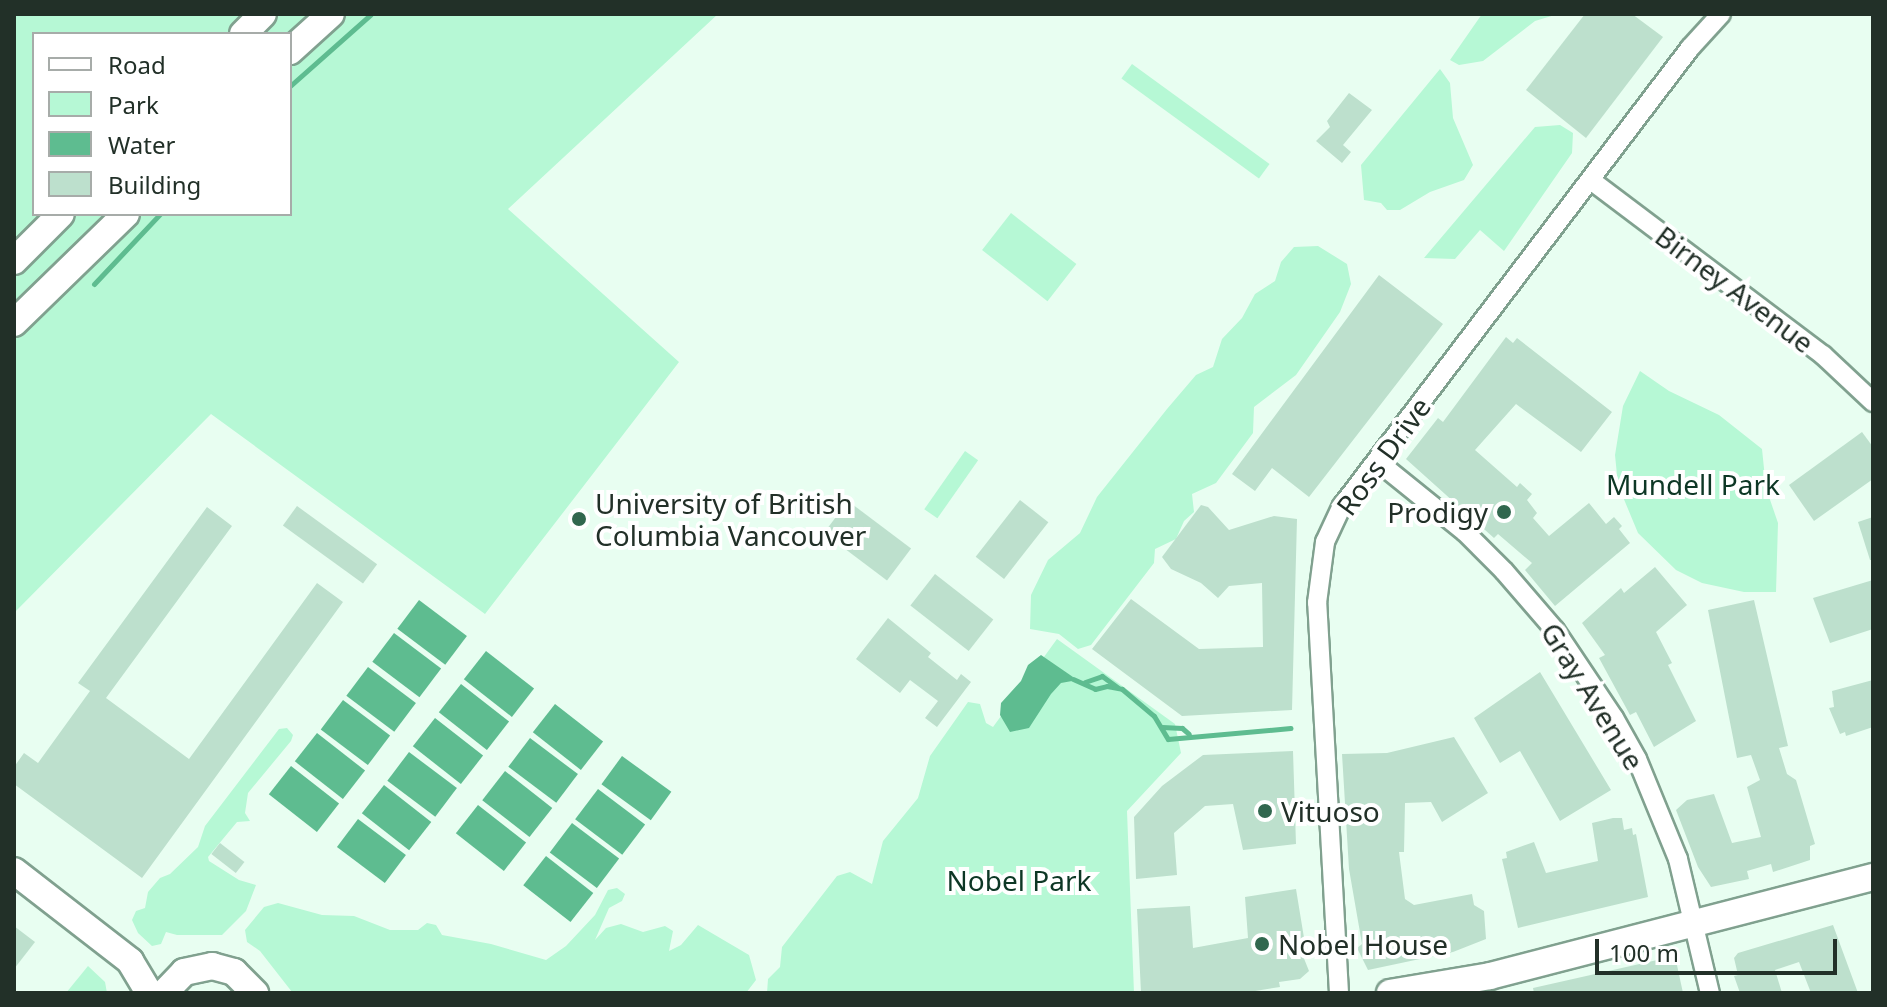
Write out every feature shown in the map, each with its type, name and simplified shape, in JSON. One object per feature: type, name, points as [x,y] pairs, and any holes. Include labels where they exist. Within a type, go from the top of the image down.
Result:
[{"type":"street","points":[[245,32],[263,14]]},
{"type":"street","points":[[292,49],[331,14]]},
{"type":"street","name":"Ross Drive","points":[[1339,993],[1323,732],[1318,574],[1325,542],[1342,506],[1592,181],[1690,48],[1721,14]]},
{"type":"street","name":"Birney Avenue","points":[[1592,181],[1823,355],[1873,402]]},
{"type":"street","points":[[14,261],[59,216]]},
{"type":"street","points":[[14,323],[124,216]]},
{"type":"street","name":"Gray Avenue","points":[[1377,461],[1465,532],[1504,571],[1541,612],[1586,673],[1614,718],[1649,787],[1678,859],[1696,924],[1710,993]]},
{"type":"street","points":[[14,871],[130,961],[149,993]]},
{"type":"street","points":[[1390,993],[1490,976],[1873,877]]},
{"type":"street","points":[[130,961],[184,972]]},
{"type":"street","points":[[164,993],[184,972],[196,967],[220,967],[234,972],[255,993]]},
{"type":"green space","points":[[14,14],[718,14],[508,209],[679,362],[485,614],[211,414],[14,613]]},
{"type":"green space","points":[[1482,14],[1558,14],[1535,21],[1483,61],[1459,65],[1450,60]]},
{"type":"green space","points":[[1132,64],[1270,164],[1259,178],[1121,79]]},
{"type":"green space","points":[[1440,69],[1450,83],[1453,118],[1473,165],[1464,180],[1430,192],[1400,210],[1387,210],[1381,203],[1364,200],[1361,165]]},
{"type":"green space","points":[[1560,125],[1573,133],[1572,153],[1504,251],[1480,230],[1455,259],[1424,258],[1535,127]]},
{"type":"green space","points":[[1011,213],[1076,264],[1047,301],[982,250]]},
{"type":"green space","points":[[1318,246],[1347,264],[1351,284],[1340,312],[1296,375],[1254,407],[1253,433],[1216,483],[1192,494],[1194,512],[1184,521],[1176,539],[1155,549],[1154,563],[1091,645],[1078,649],[1059,634],[1030,629],[1031,595],[1048,560],[1080,533],[1097,497],[1196,375],[1213,367],[1222,339],[1242,318],[1255,294],[1275,281],[1281,262],[1294,247]]},
{"type":"green space","name":"Mundell Park","points":[[1640,371],[1669,391],[1719,415],[1762,449],[1766,488],[1778,523],[1776,592],[1744,592],[1702,583],[1676,570],[1638,533],[1618,485],[1615,455],[1623,406]]},
{"type":"green space","points":[[965,451],[978,460],[937,518],[924,509]]},
{"type":"green space","name":"Nobel Park","points":[[1057,639],[1175,724],[1181,753],[1127,811],[1134,993],[767,993],[768,979],[780,967],[782,947],[837,876],[850,872],[872,884],[883,841],[918,798],[930,756],[968,702],[980,704],[986,723],[993,727]]},
{"type":"green space","points":[[287,728],[293,735],[291,741],[248,793],[245,813],[250,821],[237,822],[208,857],[209,861],[239,880],[256,885],[246,911],[222,935],[177,935],[166,932],[161,944],[152,946],[138,933],[132,920],[136,911],[145,908],[148,892],[160,878],[170,874],[198,847],[205,826],[279,729]]},
{"type":"green space","points":[[617,888],[625,894],[622,901],[609,908],[595,940],[606,928],[621,924],[643,932],[665,926],[673,931],[669,951],[681,945],[698,925],[749,955],[756,980],[746,993],[292,992],[260,951],[247,942],[245,930],[264,907],[278,903],[322,915],[354,916],[390,930],[418,930],[427,923],[436,925],[442,935],[491,944],[546,960],[566,946],[595,915],[608,890]]},
{"type":"green space","points":[[88,966],[105,982],[107,993],[66,993]]},
{"type":"water","points":[[419,600],[467,636],[445,665],[397,629]]},
{"type":"water","points":[[394,633],[441,669],[419,697],[372,662]]},
{"type":"water","points":[[486,651],[534,689],[512,717],[464,679]]},
{"type":"water","points":[[1041,655],[1073,677],[1072,681],[1061,683],[1029,728],[1010,732],[1000,715],[1001,703],[1021,681],[1028,665]]},
{"type":"water","points":[[368,667],[416,703],[394,732],[346,696]]},
{"type":"water","points":[[461,684],[509,722],[487,750],[439,712]]},
{"type":"water","points":[[343,700],[390,736],[368,765],[321,730]]},
{"type":"water","points":[[555,704],[603,742],[581,770],[533,732]]},
{"type":"water","points":[[435,718],[483,756],[461,784],[413,746]]},
{"type":"water","points":[[317,733],[365,771],[343,799],[295,761]]},
{"type":"water","points":[[530,738],[578,774],[556,803],[508,767]]},
{"type":"water","points":[[409,752],[457,788],[435,817],[387,781]]},
{"type":"water","points":[[622,756],[671,792],[651,820],[601,784]]},
{"type":"water","points":[[291,766],[339,804],[317,832],[269,794]]},
{"type":"water","points":[[505,771],[552,808],[530,837],[482,800]]},
{"type":"water","points":[[384,785],[431,822],[409,850],[362,813]]},
{"type":"water","points":[[598,789],[645,825],[622,855],[575,819]]},
{"type":"water","points":[[478,805],[526,843],[504,871],[456,833]]},
{"type":"water","points":[[358,819],[406,855],[385,883],[337,847]]},
{"type":"water","points":[[572,823],[619,859],[597,888],[550,853]]},
{"type":"water","points":[[546,856],[593,893],[571,922],[523,885]]},
{"type":"building","points":[[1585,14],[1632,14],[1663,37],[1586,138],[1526,90]]},
{"type":"building","points":[[1349,93],[1372,110],[1343,145],[1351,152],[1342,163],[1316,141],[1330,127],[1327,121]]},
{"type":"building","points":[[1379,275],[1443,324],[1309,497],[1272,468],[1255,491],[1232,474]]},
{"type":"building","points":[[1506,337],[1513,343],[1517,338],[1612,412],[1581,452],[1516,404],[1475,450],[1517,487],[1520,483],[1532,494],[1527,500],[1537,513],[1533,518],[1549,536],[1589,503],[1606,524],[1614,517],[1622,526],[1619,529],[1630,543],[1555,606],[1525,570],[1532,563],[1498,534],[1494,538],[1406,459],[1438,418],[1443,422]]},
{"type":"building","points":[[1862,432],[1873,447],[1873,479],[1814,521],[1789,485]]},
{"type":"building","points":[[1020,500],[1048,522],[1004,579],[976,557]]},
{"type":"building","points":[[848,501],[911,549],[887,580],[824,533]]},
{"type":"building","points":[[1201,505],[1208,507],[1229,530],[1274,516],[1297,519],[1292,710],[1182,716],[1092,649],[1131,599],[1199,649],[1263,647],[1262,583],[1229,586],[1218,598],[1201,583],[1171,569],[1162,557]]},
{"type":"building","points":[[297,506],[377,564],[363,584],[283,525]]},
{"type":"building","points":[[207,507],[232,526],[106,698],[189,759],[317,583],[343,602],[142,878],[14,784],[14,767],[24,753],[38,763],[90,691],[78,683]]},
{"type":"building","points":[[1873,517],[1873,560],[1870,560],[1858,522]]},
{"type":"building","points":[[1655,567],[1687,605],[1656,632],[1672,663],[1668,665],[1696,721],[1654,747],[1636,712],[1630,715],[1599,658],[1605,655],[1582,623],[1621,588],[1624,593]]},
{"type":"building","points":[[935,574],[993,620],[969,651],[910,606]]},
{"type":"building","points":[[1873,580],[1873,629],[1830,643],[1813,598]]},
{"type":"building","points":[[1754,600],[1788,746],[1779,748],[1787,774],[1796,780],[1815,844],[1810,846],[1810,860],[1773,872],[1771,864],[1747,871],[1749,879],[1711,887],[1698,867],[1676,810],[1687,800],[1714,794],[1732,843],[1761,837],[1747,787],[1760,780],[1751,755],[1737,758],[1708,610]]},
{"type":"building","points":[[888,618],[931,653],[928,657],[957,680],[961,674],[971,682],[937,727],[925,718],[938,701],[910,680],[900,693],[856,659]]},
{"type":"building","points":[[1540,672],[1611,790],[1560,821],[1520,751],[1500,763],[1474,718]]},
{"type":"building","points":[[1873,680],[1873,727],[1846,736],[1845,732],[1840,734],[1829,708],[1834,707],[1832,691]]},
{"type":"building","points":[[1454,737],[1488,793],[1442,822],[1431,802],[1405,803],[1404,852],[1399,852],[1405,899],[1414,905],[1472,894],[1474,905],[1484,911],[1486,939],[1453,952],[1368,970],[1357,948],[1362,944],[1349,869],[1342,754],[1387,753]]},
{"type":"building","name":"Vituoso","points":[[1293,751],[1296,844],[1243,850],[1233,804],[1205,806],[1174,833],[1177,875],[1136,879],[1134,817],[1162,786],[1203,755]]},
{"type":"building","points":[[1622,818],[1624,830],[1632,828],[1633,835],[1636,834],[1648,897],[1518,928],[1502,859],[1507,858],[1506,852],[1534,842],[1546,873],[1598,861],[1592,823]]},
{"type":"building","points":[[220,843],[244,862],[236,873],[211,854]]},
{"type":"building","name":"Nobel House","points":[[1296,889],[1306,950],[1301,951],[1309,971],[1300,979],[1279,982],[1280,987],[1243,993],[1141,993],[1137,909],[1190,906],[1193,948],[1248,938],[1245,897]]},
{"type":"building","points":[[1833,925],[1858,993],[1811,993],[1799,962],[1775,970],[1782,993],[1740,993],[1734,976],[1738,975],[1734,958],[1738,953]]},
{"type":"building","points":[[14,926],[35,942],[14,969]]},
{"type":"building","points":[[1675,956],[1683,993],[1534,993],[1533,988]]},
{"type":"waterway","points":[[292,84],[371,14]]},
{"type":"waterway","points":[[94,284],[158,216]]},
{"type":"waterway","points":[[1085,682],[1102,676],[1117,687]]},
{"type":"waterway","points":[[1073,679],[1095,689],[1107,686],[1122,689],[1154,716],[1168,739],[1291,728]]},
{"type":"waterway","points":[[1162,727],[1182,728],[1189,734]]},
{"type":"place","name":"Prodigy","points":[[1504,512]]},
{"type":"place","name":"University of British Columbia Vancouver","points":[[579,519]]},
{"type":"place","name":"Vituoso","points":[[1265,811]]},
{"type":"place","name":"Nobel House","points":[[1262,944]]}]
